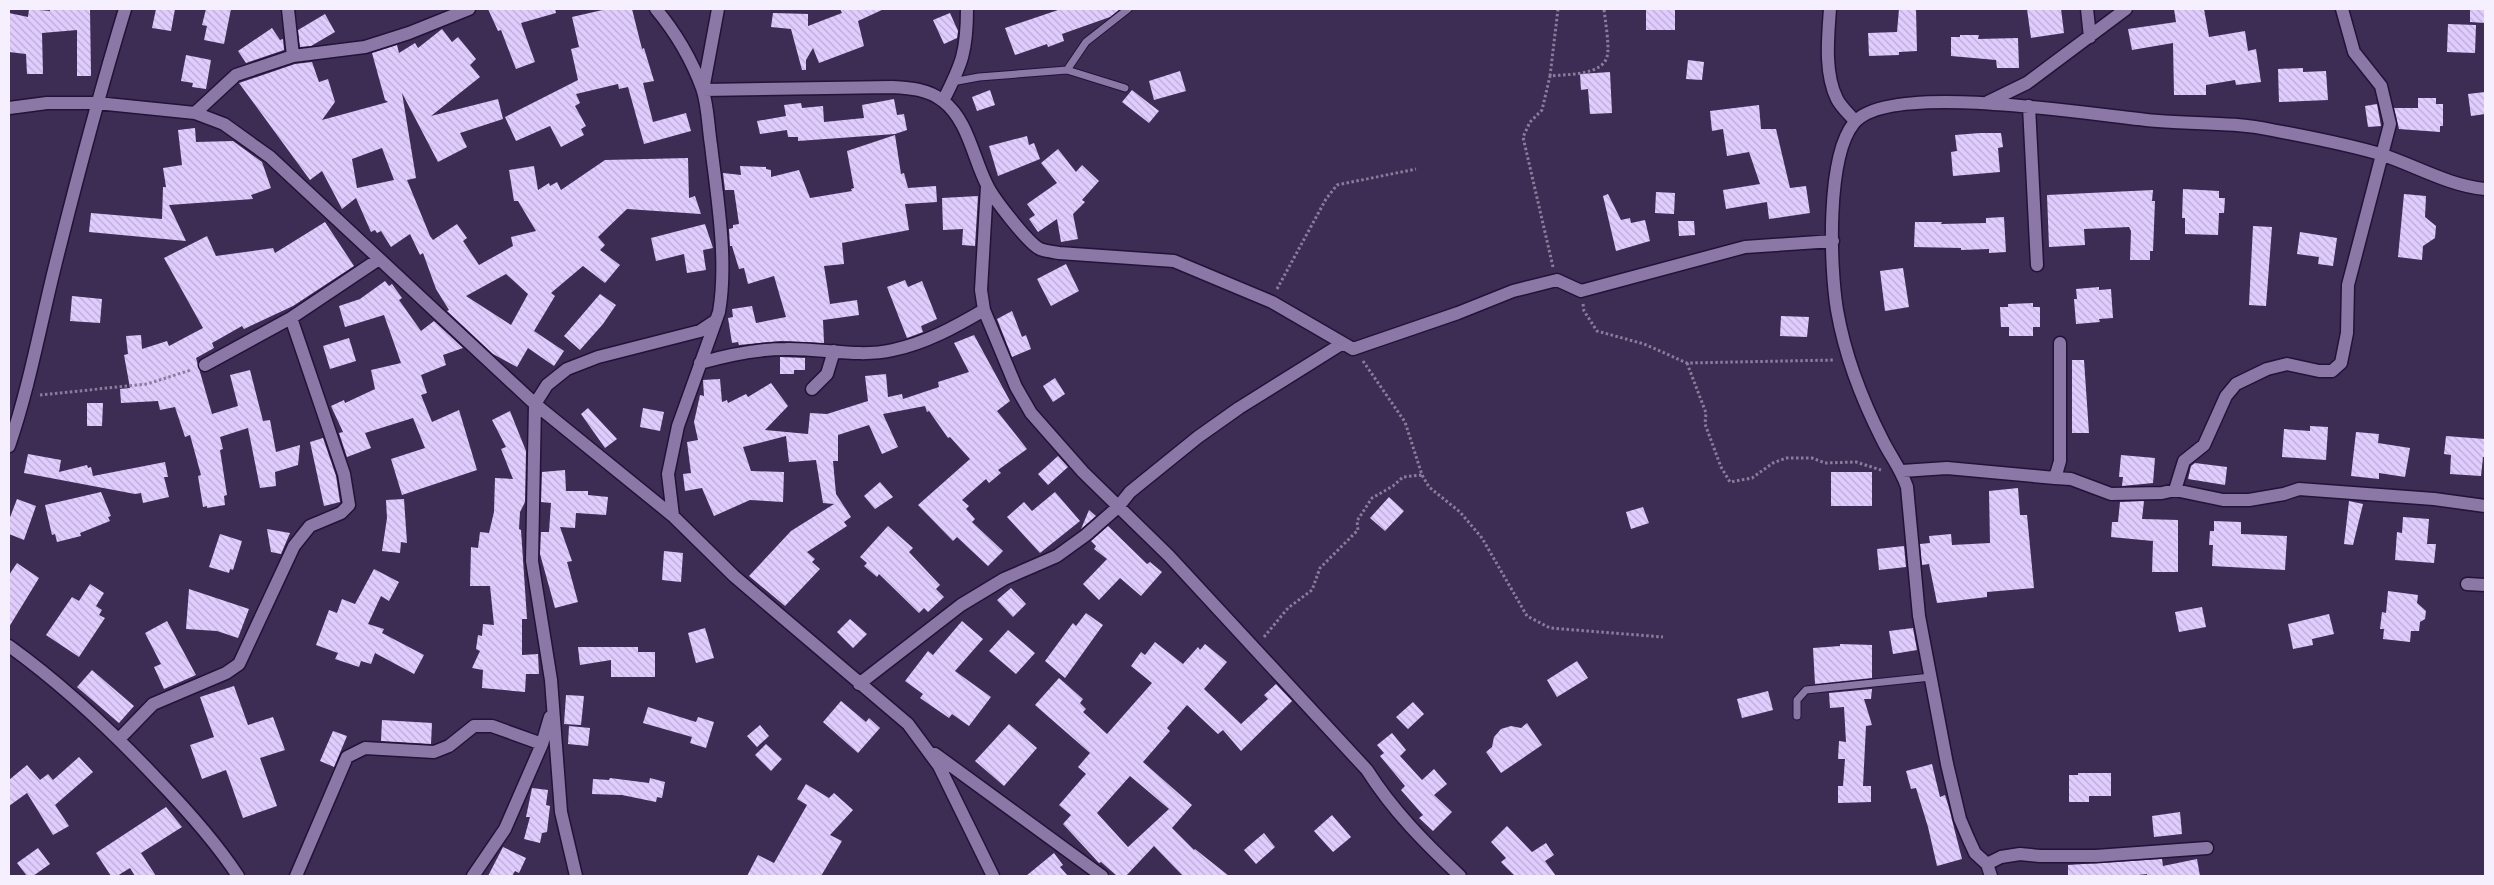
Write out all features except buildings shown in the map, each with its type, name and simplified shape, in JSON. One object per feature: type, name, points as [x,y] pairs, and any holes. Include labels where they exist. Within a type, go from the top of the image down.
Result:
[{"type":"street","points":[[9,446],[24,396],[97,103],[125,9]]},
{"type":"street","points":[[288,9],[293,56]]},
{"type":"street","points":[[195,113],[236,75],[293,56],[365,47],[409,33],[469,9]]},
{"type":"street","points":[[656,9],[688,53],[703,90],[715,180],[722,267],[722,293],[715,320],[678,426],[668,474],[673,516]]},
{"type":"street","points":[[703,90],[718,9]]},
{"type":"street","points":[[943,101],[967,43],[967,9]]},
{"type":"street","points":[[1830,9],[1827,40],[1832,88],[1838,101],[1855,120]]},
{"type":"street","points":[[2087,9],[2090,37]]},
{"type":"street","points":[[1988,102],[2027,83],[2126,9]]},
{"type":"street","points":[[2175,490],[2184,461],[2204,445],[2226,396],[2236,384],[2267,369],[2287,364],[2319,371],[2332,371],[2341,363],[2347,333],[2348,285],[2390,124],[2388,108],[2381,86],[2354,52],[2342,9]]},
{"type":"street","points":[[703,90],[910,88],[927,92],[943,101],[954,112],[968,139],[987,186],[1029,239],[1040,249],[1059,253],[1174,261],[1272,302],[1348,346]]},
{"type":"street","points":[[1991,876],[1987,864],[1975,853],[1960,818],[1919,616],[1907,486],[1902,470],[1880,435],[1859,389],[1837,309],[1833,241],[1834,182],[1844,139],[1855,120],[1872,112],[1896,106],[1988,102],[2156,121],[2268,129],[2381,155],[2485,190]]},
{"type":"street","points":[[9,108],[47,103],[97,103],[195,113],[224,124],[270,157],[535,404],[673,516],[734,576],[908,724],[939,766],[993,876]]},
{"type":"street","points":[[2030,106],[2037,264]]},
{"type":"street","points":[[987,186],[981,290],[984,310],[1016,387],[1032,413],[1083,472],[1169,556],[1367,770],[1386,799],[1406,824],[1460,876]]},
{"type":"street","points":[[859,684],[961,604],[1004,579],[1056,556],[1086,536],[1118,507],[1130,492],[1198,437],[1263,392],[1348,346],[1458,312],[1513,291],[1557,280],[1581,291],[1745,246],[1833,241]]},
{"type":"street","points":[[205,365],[291,318],[379,260]]},
{"type":"street","points":[[700,363],[730,354],[785,348],[834,351],[892,351],[944,333],[984,310]]},
{"type":"street","points":[[119,739],[154,704],[226,673],[239,664],[294,546],[310,526],[341,513],[349,505],[344,474],[291,318]]},
{"type":"street","points":[[576,876],[561,812],[553,708],[544,627],[532,561],[535,404],[547,385],[567,369],[598,357],[700,331],[715,320]]},
{"type":"street","points":[[2055,478],[2060,461],[2060,343]]},
{"type":"street","points":[[812,389],[827,374],[834,351]]},
{"type":"street","points":[[1902,470],[1947,468],[2071,479],[2111,494],[2162,493],[2175,490],[2223,500],[2266,497],[2300,489],[2332,490],[2434,499],[2485,506]]},
{"type":"street","points":[[2468,584],[2485,585]]},
{"type":"street","points":[[9,646],[37,666],[119,739],[203,829],[238,876]]},
{"type":"street","points":[[473,876],[504,829],[542,744],[553,708]]},
{"type":"street","points":[[296,876],[347,757],[365,748],[434,752],[449,746],[474,726],[492,726],[542,744]]},
{"type":"street","points":[[927,748],[1102,876]]},
{"type":"street","points":[[1987,864],[2001,857],[2020,854],[2096,856],[2208,848]]},
{"type":"lane","points":[[1066,70],[1086,42],[1128,9]]},
{"type":"lane","points":[[952,83],[979,76],[1066,70],[1125,88]]},
{"type":"lane","points":[[1797,716],[1797,700],[1806,690],[1931,677]]},
{"type":"path","points":[[1557,280],[1548,253],[1523,137],[1530,122],[1542,110],[1550,76],[1558,9]]},
{"type":"path","points":[[1550,76],[1582,73],[1601,66],[1608,56],[1604,9]]},
{"type":"path","points":[[1272,302],[1326,199],[1337,185],[1416,168]]},
{"type":"path","points":[[1581,291],[1584,311],[1597,332],[1644,344],[1687,363],[1811,359],[1850,361]]},
{"type":"path","points":[[1348,346],[1381,385],[1405,422],[1422,475],[1429,487],[1460,512],[1482,538],[1528,616],[1550,628],[1663,637]]},
{"type":"path","points":[[1687,363],[1706,413],[1705,424],[1721,467],[1730,482],[1752,478],[1773,463],[1786,458],[1812,458],[1825,463],[1856,462],[1884,470],[1902,470]]},
{"type":"path","points":[[24,396],[147,384],[205,365]]},
{"type":"path","points":[[1254,650],[1288,608],[1312,590],[1320,568],[1358,530],[1357,521],[1372,498],[1393,486],[1403,477],[1422,475]]}]
